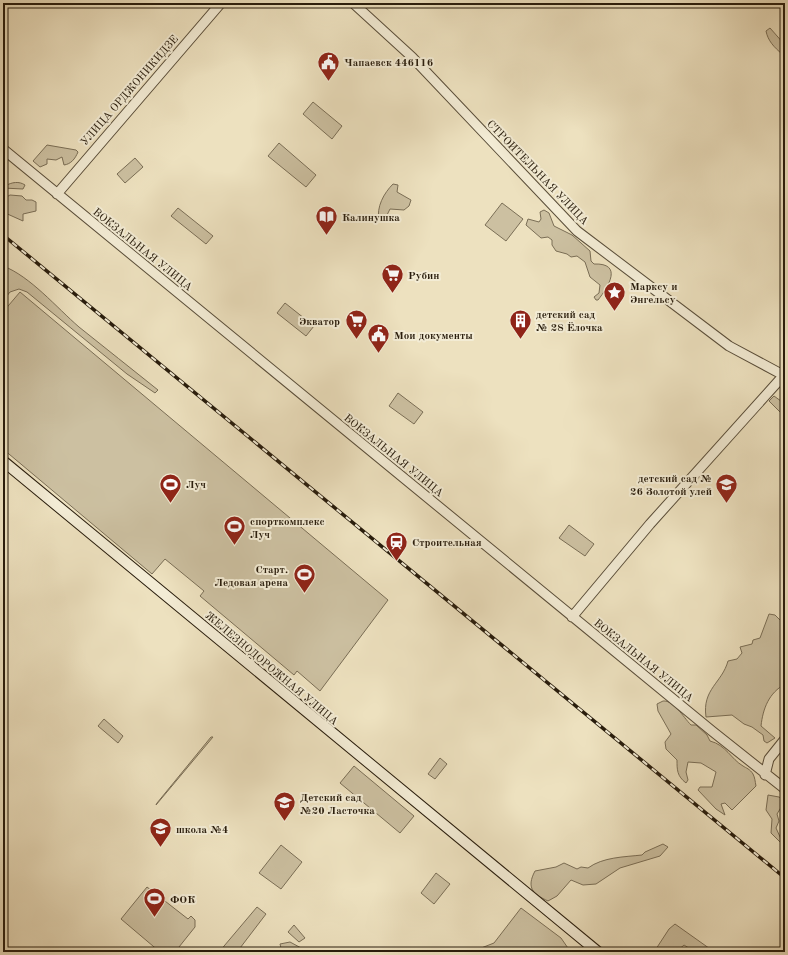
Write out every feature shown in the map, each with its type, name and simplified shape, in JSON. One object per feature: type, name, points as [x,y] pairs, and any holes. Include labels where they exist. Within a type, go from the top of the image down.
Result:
[{"type":"main road","name":"ЖЕЛЕЗНОДОРОЖНАЯ УЛИЦА","points":[[3,461],[598,952]]},
{"type":"street","name":"УЛИЦА ОРДЖОНИКИДЗЕ","points":[[57,194],[221,3]]},
{"type":"street","name":"СТРОИТЕЛЬНАЯ УЛИЦА","points":[[353,3],[412,57],[576,231],[729,346],[784,376]]},
{"type":"street","name":"ВОКЗАЛЬНАЯ УЛИЦА","points":[[3,149],[712,732],[785,789]]},
{"type":"street","points":[[572,617],[650,524],[784,376]]},
{"type":"street","points":[[768,776],[770,759],[785,739]]},
{"type":"shaded area","points":[[770,28],[785,45],[785,52],[782,54],[768,38],[766,31]]},
{"type":"shaded area","points":[[313,102],[342,126],[332,139],[303,114]]},
{"type":"shaded area","points":[[279,143],[316,175],[306,187],[268,156]]},
{"type":"shaded area","points":[[47,145],[76,150],[78,152],[76,157],[69,164],[64,165],[62,157],[56,160],[47,159],[47,164],[40,167],[33,161]]},
{"type":"shaded area","points":[[135,158],[143,167],[125,183],[117,174]]},
{"type":"shaded area","points":[[3,181],[5,186],[15,182],[25,185],[23,189],[3,188]]},
{"type":"shaded area","points":[[393,184],[398,185],[397,192],[411,200],[409,206],[404,210],[390,209],[385,219],[379,221],[378,216],[380,206]]},
{"type":"shaded area","points":[[10,195],[22,196],[26,200],[36,202],[36,211],[23,214],[23,221],[3,212],[3,199]]},
{"type":"shaded area","points":[[502,203],[523,219],[506,241],[485,225]]},
{"type":"shaded area","points":[[178,208],[213,236],[206,244],[171,216]]},
{"type":"shaded area","points":[[544,210],[549,213],[554,226],[572,235],[590,251],[591,261],[594,264],[608,267],[611,271],[609,282],[598,300],[594,297],[599,293],[600,285],[590,277],[585,262],[577,256],[571,257],[567,254],[556,251],[552,245],[552,240],[548,237],[541,238],[526,225],[528,219],[539,222],[541,219],[540,212]]},
{"type":"shaded area","points":[[3,266],[23,277],[43,293],[79,327],[158,390],[155,393],[127,374],[27,292],[19,289],[10,292],[3,301]]},
{"type":"shaded area","name":"Луч","points":[[20,292],[388,600],[320,691],[297,671],[294,675],[200,596],[204,591],[165,559],[152,574],[3,449],[3,312]]},
{"type":"shaded area","points":[[285,303],[314,326],[306,336],[277,313]]},
{"type":"shaded area","points":[[398,393],[423,412],[414,424],[389,406]]},
{"type":"shaded area","points":[[774,396],[785,404],[785,417],[769,401]]},
{"type":"shaded area","points":[[569,525],[594,544],[585,556],[559,538]]},
{"type":"shaded area","points":[[769,614],[775,615],[785,625],[785,684],[771,696],[763,713],[761,726],[775,738],[767,743],[764,741],[763,735],[732,715],[706,717],[706,707],[710,693],[725,669],[728,661],[737,659],[742,653],[740,647],[752,644],[753,640],[760,638]]},
{"type":"shaded area","points":[[667,701],[675,706],[691,725],[696,725],[707,735],[710,741],[716,743],[724,749],[753,774],[756,786],[732,810],[725,803],[721,804],[725,815],[716,809],[698,790],[700,787],[712,787],[716,772],[701,763],[688,762],[686,772],[688,780],[686,783],[679,775],[677,770],[677,760],[666,749],[665,742],[671,734],[658,711],[657,704]]},
{"type":"shaded area","points":[[104,719],[123,736],[118,743],[98,726]]},
{"type":"shaded area","points":[[211,737],[213,737],[156,805],[157,803]]},
{"type":"shaded area","points":[[440,758],[447,764],[435,779],[428,774]]},
{"type":"shaded area","points":[[354,766],[414,816],[400,833],[340,783]]},
{"type":"shaded area","points":[[768,795],[779,797],[785,801],[777,814],[779,821],[776,828],[781,839],[784,834],[785,847],[771,833],[772,819],[766,810]]},
{"type":"shaded area","points":[[663,844],[668,847],[660,856],[620,868],[596,884],[583,885],[571,880],[557,896],[548,901],[538,896],[532,890],[531,882],[535,871],[556,867],[564,863],[577,869],[581,867],[588,868],[594,864],[607,860],[642,855],[645,852]]},
{"type":"shaded area","points":[[281,845],[302,862],[281,889],[259,873]]},
{"type":"shaded area","points":[[436,873],[450,884],[434,904],[421,893]]},
{"type":"shaded area","name":"ФОК","points":[[147,887],[188,919],[191,916],[195,920],[195,927],[175,952],[160,952],[121,919]]},
{"type":"shaded area","points":[[257,907],[266,914],[237,952],[219,952]]},
{"type":"shaded area","points":[[521,908],[561,938],[570,951],[471,952],[494,943]]},
{"type":"shaded area","points":[[675,924],[713,951],[695,952],[684,945],[676,952],[654,952],[669,929]]},
{"type":"shaded area","points":[[294,925],[305,938],[299,942],[288,932]]},
{"type":"shaded area","points":[[290,942],[303,949],[299,952],[282,952],[280,944]]},
{"type":"railway","points":[[3,235],[785,878]]},
{"type":"place","name":"Чапаевск 446116","points":[[328,82]]},
{"type":"place","name":"Калинушка","points":[[326,236]]},
{"type":"place","name":"Рубин","points":[[392,294]]},
{"type":"place","name":"Марксу и Энгельсу","points":[[614,312]]},
{"type":"place","name":"Экватор","points":[[356,340]]},
{"type":"place","name":"детский сад № 28 Ёлочка","points":[[520,340]]},
{"type":"place","name":"Мои документы","points":[[378,354]]},
{"type":"place","name":"Луч","points":[[170,504]]},
{"type":"place","name":"детский сад № 26 Золотой улей","points":[[727,504]]},
{"type":"place","name":"спорткомплекс Луч","points":[[234,546]]},
{"type":"place","name":"Строительная","points":[[396,562]]},
{"type":"place","name":"Старт. Ледовая арена","points":[[304,594]]},
{"type":"place","name":"Детский сад №20 Ласточка","points":[[284,822]]},
{"type":"place","name":"школа №4","points":[[161,848]]},
{"type":"place","name":"ФОК","points":[[154,918]]}]
